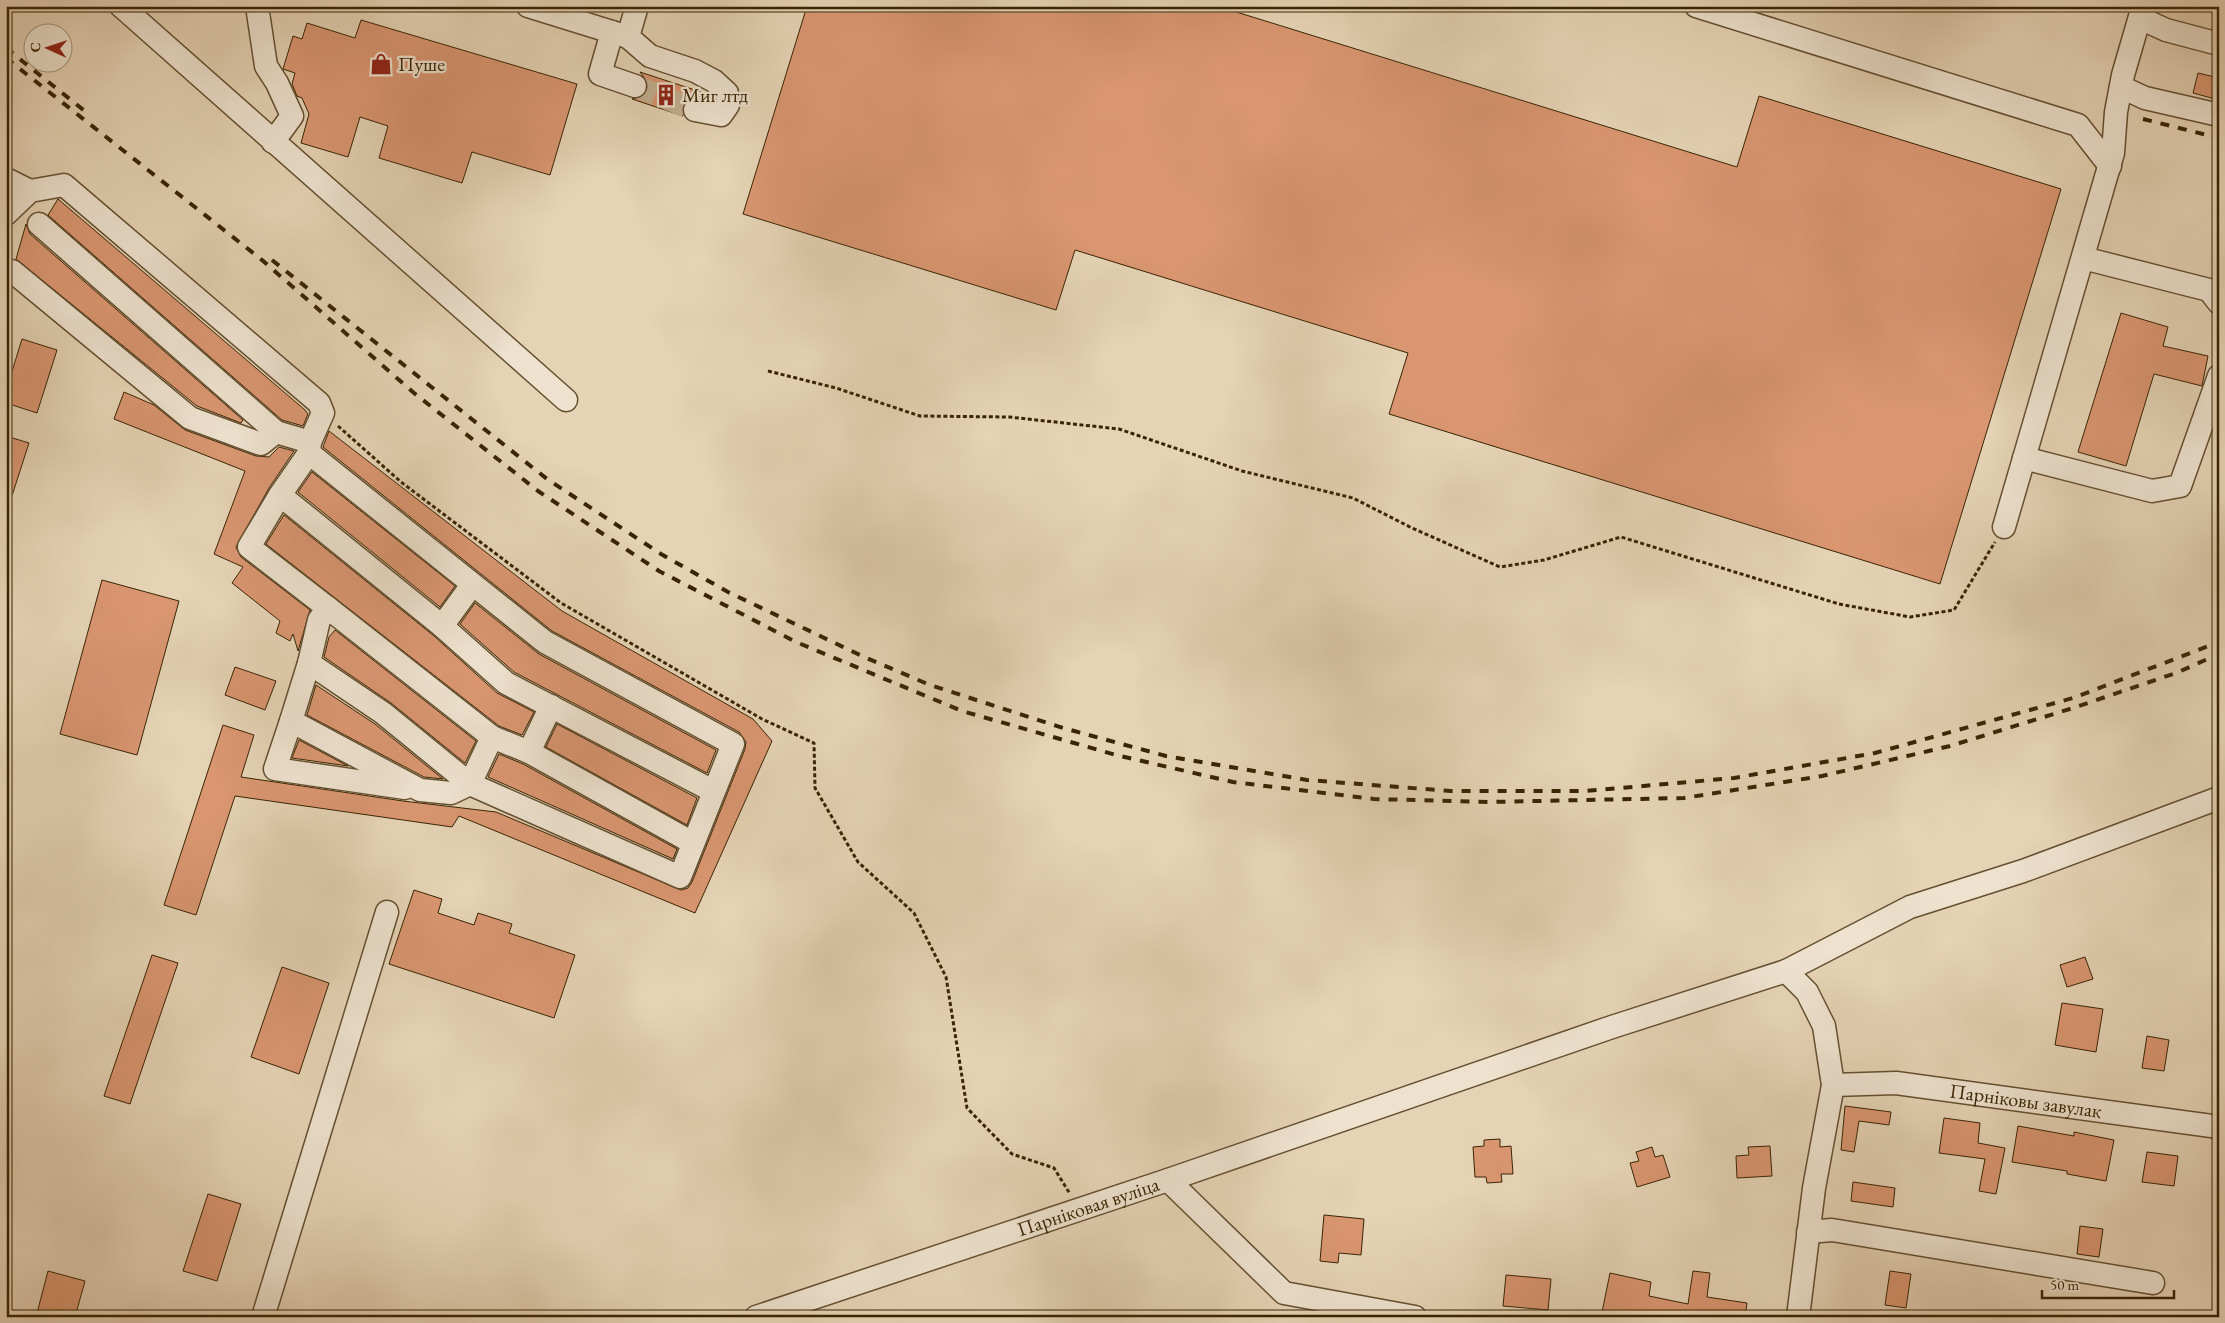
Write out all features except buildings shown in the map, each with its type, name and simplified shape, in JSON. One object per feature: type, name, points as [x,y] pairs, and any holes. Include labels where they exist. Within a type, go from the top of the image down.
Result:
[{"type":"street","points":[[121,6],[566,400]]},
{"type":"street","points":[[258,6],[266,66],[277,83],[292,116],[273,142]]},
{"type":"street","points":[[528,6],[620,35],[650,56],[695,71],[714,81],[727,93],[728,105],[721,115],[701,112]]},
{"type":"street","points":[[635,86],[600,74],[637,6]]},
{"type":"street","points":[[1696,6],[2078,125],[2110,166]]},
{"type":"street","points":[[2004,527],[2110,166],[2121,86],[2142,12],[2166,30],[2219,44]]},
{"type":"street","points":[[2121,86],[2145,98],[2219,115]]},
{"type":"street","points":[[6,179],[30,191]]},
{"type":"street","points":[[6,214],[30,191],[64,185],[319,403],[323,413],[310,447],[249,547],[492,737],[529,752],[693,843]]},
{"type":"street","points":[[39,224],[276,432],[310,447],[472,585],[545,642],[732,744],[680,877],[470,784],[383,713],[309,663]]},
{"type":"street","points":[[2083,258],[2209,290],[2219,303]]},
{"type":"street","points":[[12,271],[190,418],[261,444],[276,432]]},
{"type":"street","points":[[2024,458],[2152,491],[2180,486],[2219,376]]},
{"type":"street","points":[[280,495],[442,626],[506,683],[713,792]]},
{"type":"street","points":[[442,626],[472,585]]},
{"type":"street","points":[[328,608],[319,620],[309,663],[275,769],[451,793],[470,784],[492,737]]},
{"type":"street","points":[[529,752],[551,706]]},
{"type":"street","points":[[291,721],[420,790]]},
{"type":"street","points":[[1168,1180],[1612,1027],[1786,971],[1910,907],[2023,871],[2219,798]]},
{"type":"street","points":[[263,1317],[388,912]]},
{"type":"street","points":[[1786,971],[1807,992],[1824,1026],[1832,1085],[1808,1232],[1798,1317]]},
{"type":"street","name":"Парніковы завулак","points":[[1832,1085],[1896,1083],[2219,1127]]},
{"type":"street","name":"Парніковая вуліца","points":[[756,1317],[1168,1180],[1284,1293],[1415,1317]]},
{"type":"street","points":[[1808,1232],[1832,1230],[2153,1283]]},
{"type":"path","points":[[768,371],[836,388],[920,416],[1009,417],[1119,429],[1242,471],[1353,498],[1412,528],[1500,567],[1544,560],[1621,537],[1839,604],[1910,617],[1954,610],[2004,527]]},
{"type":"path","points":[[323,413],[401,482],[561,602],[762,720],[814,743],[815,788],[858,862],[914,913],[946,977],[967,1108],[1012,1154],[1054,1168],[1080,1209]]},
{"type":"tunnel","points":[[635,86],[695,110]]},
{"type":"railway","points":[[6,48],[86,112]]},
{"type":"railway","points":[[6,58],[262,260],[414,393],[538,491],[659,571],[796,642],[962,711],[1116,755],[1233,782],[1374,799],[1488,802],[1684,798],[1822,776],[1950,746],[2073,708],[2176,673],[2219,654]]},
{"type":"railway","points":[[2143,119],[2219,138]]},
{"type":"railway","points":[[272,260],[547,479],[661,554],[728,592],[862,656],[930,685],[1063,728],[1166,756],[1307,780],[1451,791],[1586,791],[1734,778],[1875,753],[2073,698],[2219,642]]},
{"type":"place","name":"Пуше","points":[[381,64]]},
{"type":"place","name":"Миг лтд","points":[[666,95]]}]
